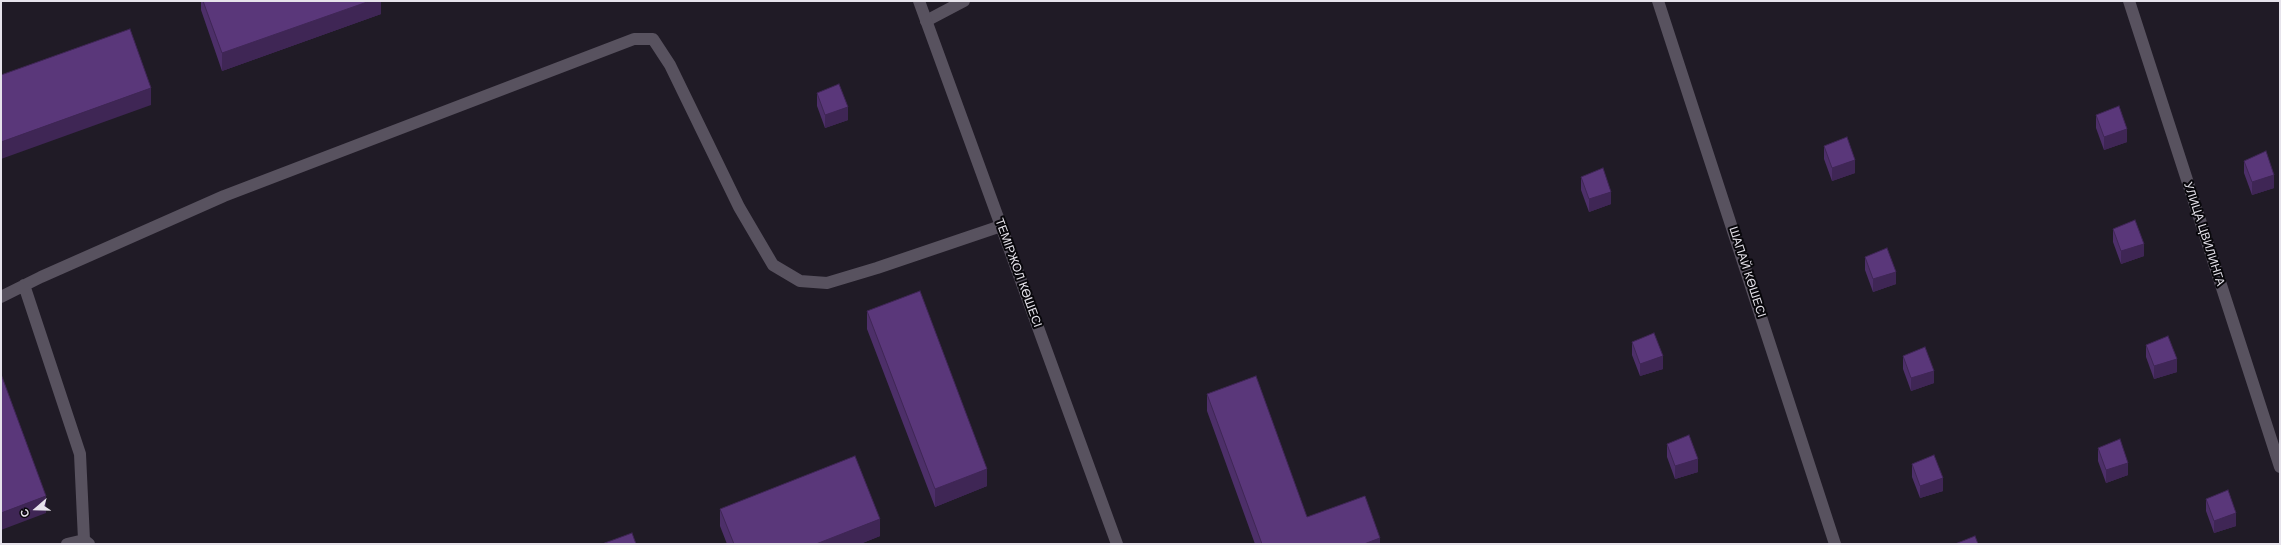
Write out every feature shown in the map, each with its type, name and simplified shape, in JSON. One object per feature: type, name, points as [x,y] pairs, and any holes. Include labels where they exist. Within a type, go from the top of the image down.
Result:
[{"type":"street","name":"ТЕМІРЖОЛ КӨШЕСІ","points":[[919,1],[1117,544]]},
{"type":"street","points":[[926,21],[964,1]]},
{"type":"street","name":"ШАПАЙ КӨШЕСІ","points":[[1658,1],[1835,544]]},
{"type":"street","name":"УЛИЦА ЦВИЛИНГА","points":[[2129,1],[2280,467]]},
{"type":"street","points":[[1,297],[24,285],[224,196],[634,39],[653,39],[670,65],[739,207],[773,265],[800,281],[828,283],[878,268],[1000,226]]},
{"type":"street","points":[[24,285],[80,454],[87,542],[67,544]]},
{"type":"building","points":[[203,1],[370,1],[222,53]]},
{"type":"building","points":[[130,29],[151,88],[1,142],[1,75]]},
{"type":"building","points":[[839,84],[848,107],[825,115],[817,93]]},
{"type":"building","points":[[2119,106],[2127,129],[2104,137],[2096,115]]},
{"type":"building","points":[[1847,137],[1855,160],[1832,168],[1824,146]]},
{"type":"building","points":[[2266,151],[2274,175],[2252,182],[2244,161]]},
{"type":"building","points":[[1603,168],[1611,192],[1589,199],[1581,177]]},
{"type":"building","points":[[2135,220],[2144,244],[2121,251],[2113,229]]},
{"type":"building","points":[[1887,248],[1896,272],[1873,279],[1865,257]]},
{"type":"building","points":[[920,291],[987,469],[935,489],[867,311]]},
{"type":"building","points":[[1654,333],[1663,356],[1640,364],[1632,342]]},
{"type":"building","points":[[2168,336],[2177,359],[2154,366],[2146,345]]},
{"type":"building","points":[[1925,347],[1934,371],[1911,378],[1903,356]]},
{"type":"building","points":[[1,374],[46,496],[1,513]]},
{"type":"building","points":[[1256,376],[1307,517],[1365,496],[1380,538],[1364,544],[1262,544],[1207,394]]},
{"type":"building","points":[[1689,435],[1698,459],[1675,466],[1667,444]]},
{"type":"building","points":[[2120,439],[2128,463],[2106,470],[2098,448]]},
{"type":"building","points":[[1934,455],[1943,478],[1920,486],[1912,464]]},
{"type":"building","points":[[855,456],[880,519],[816,544],[734,544],[720,509]]},
{"type":"building","points":[[2228,490],[2236,513],[2214,521],[2206,499]]},
{"type":"building","points":[[632,533],[636,544],[602,544]]},
{"type":"building","points":[[1975,536],[1978,544],[1955,544]]}]
